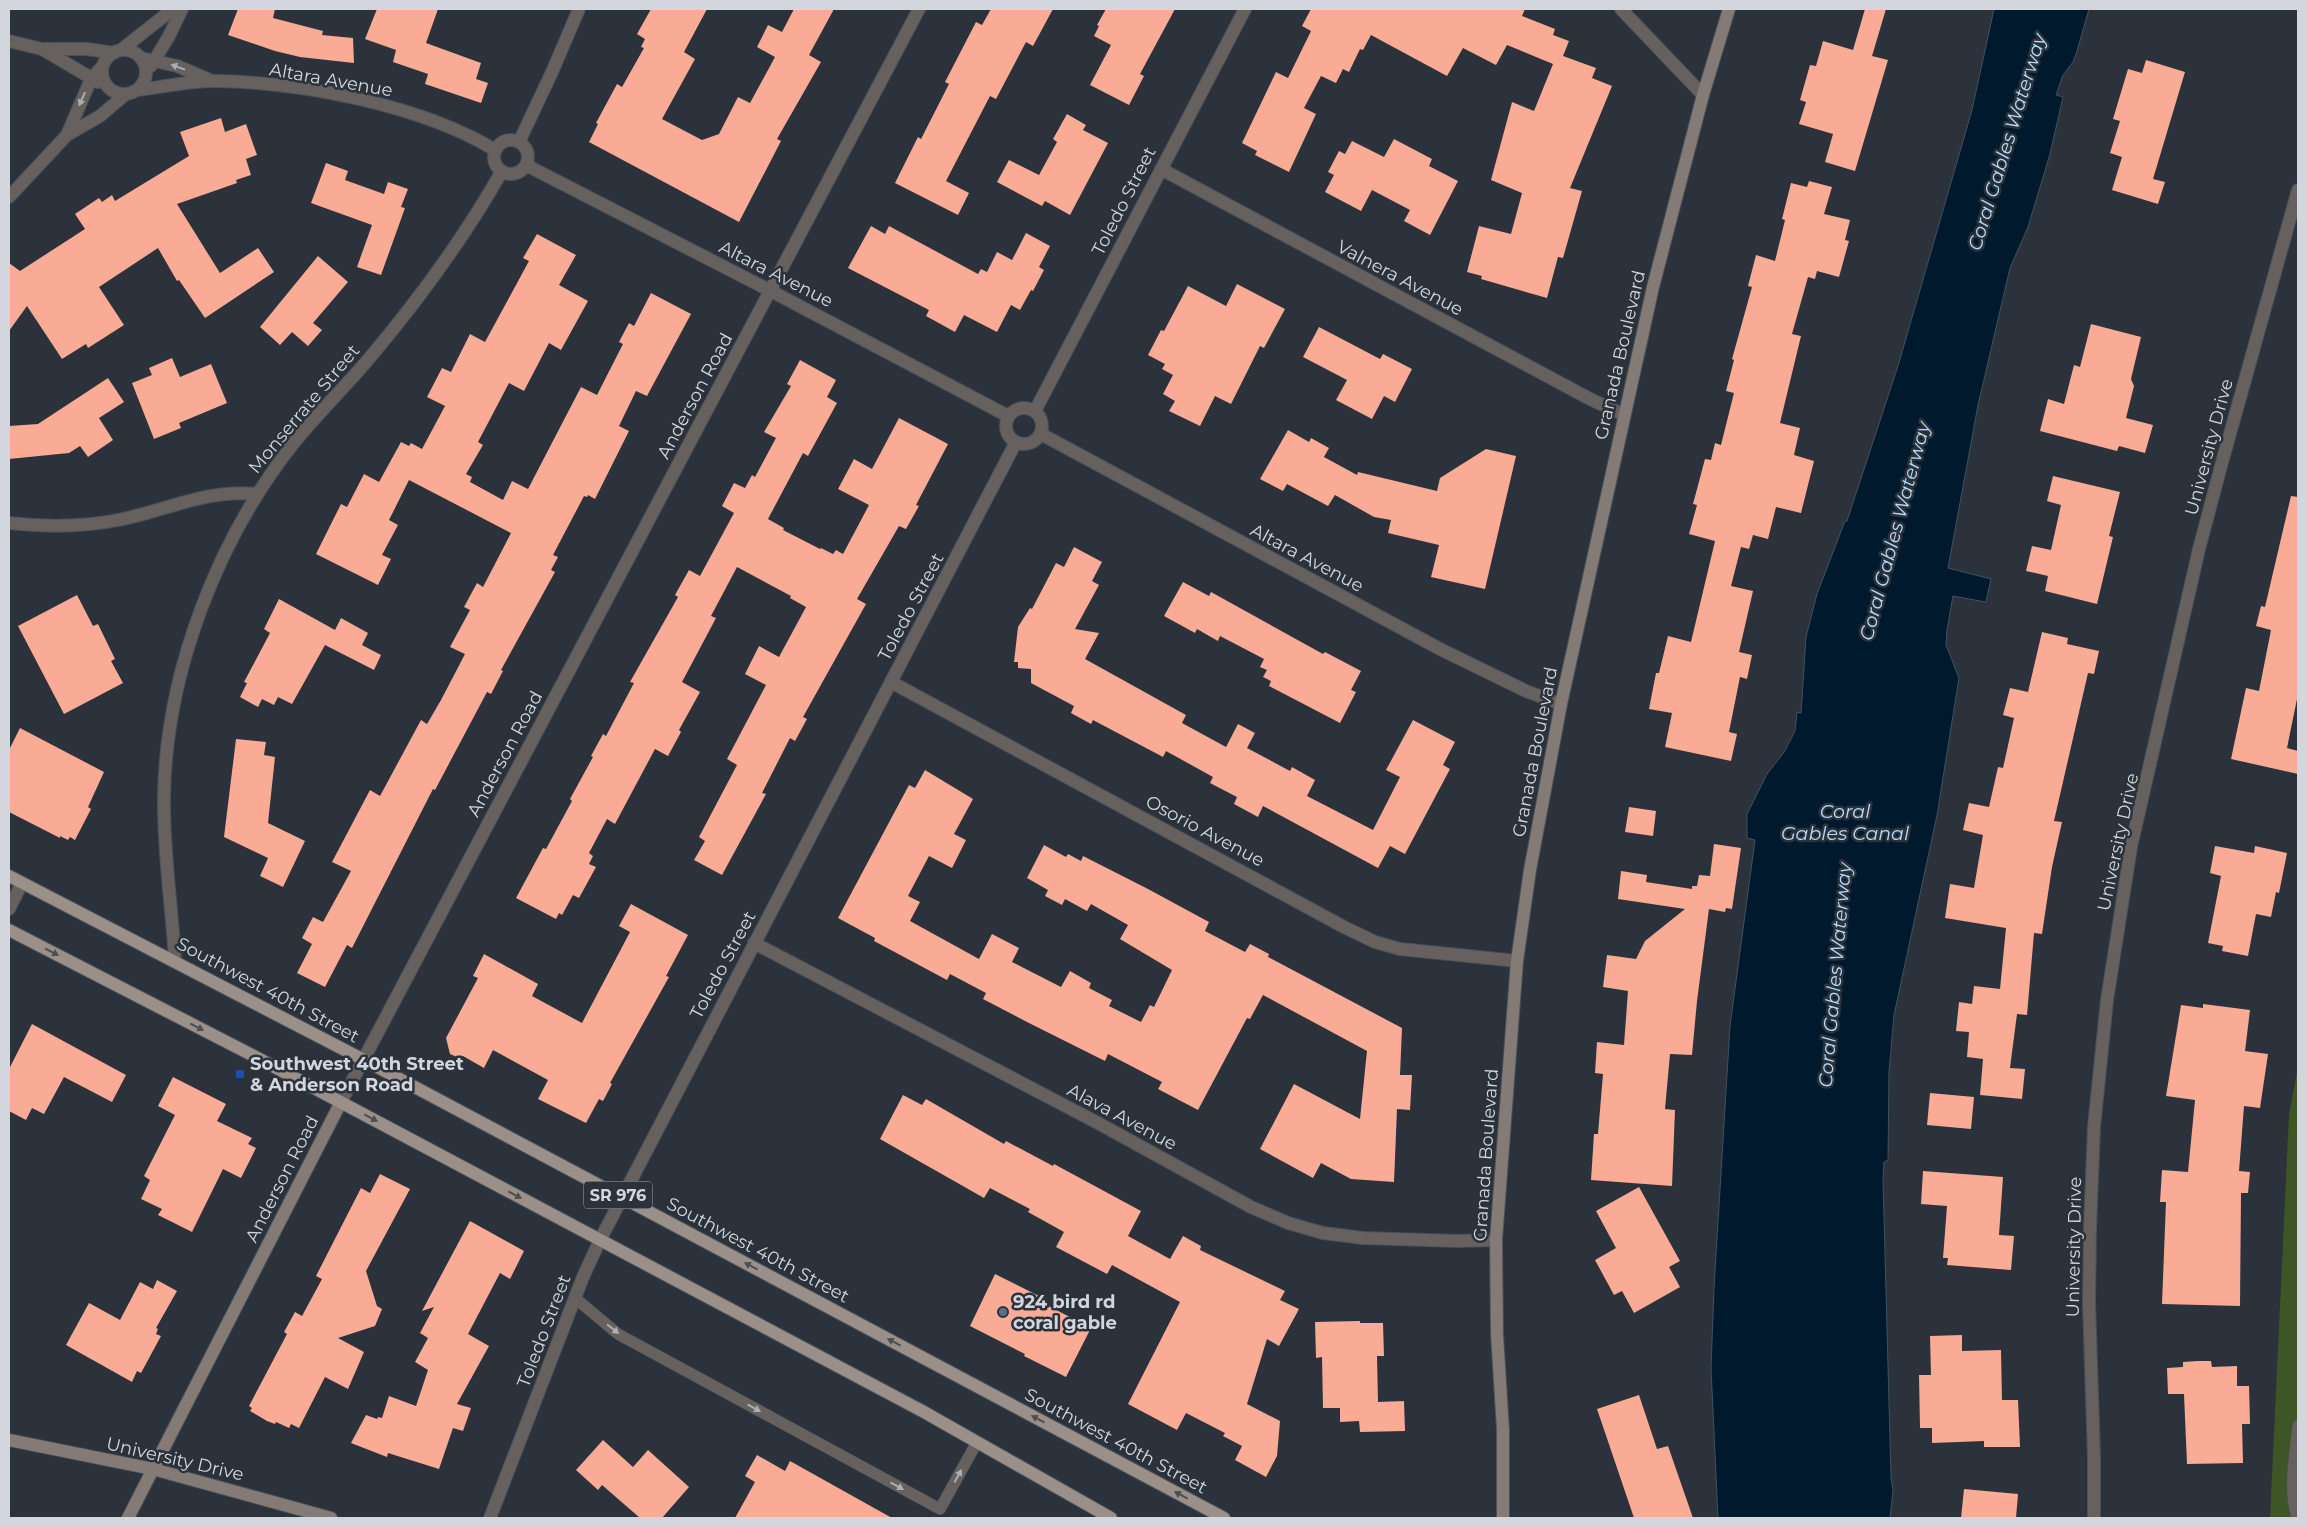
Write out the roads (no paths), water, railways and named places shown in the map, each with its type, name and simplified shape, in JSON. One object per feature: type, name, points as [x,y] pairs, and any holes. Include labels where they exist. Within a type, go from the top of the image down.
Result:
[{"type":"main road","name":"Southwest 40th Street","points":[[9,876],[364,1060],[1224,1518]]},
{"type":"main road","name":"SR 976","points":[[9,930],[341,1102],[924,1412],[1111,1518]]},
{"type":"street","points":[[67,135],[91,79],[105,61],[173,9]]},
{"type":"street","points":[[146,72],[156,60],[182,9]]},
{"type":"street","points":[[519,142],[579,9]]},
{"type":"street","name":"Anderson Road","points":[[128,1518],[341,1102],[919,9]]},
{"type":"street","name":"Toledo Street","points":[[1035,411],[1245,9]]},
{"type":"street","points":[[1621,9],[1703,95]]},
{"type":"street","name":"Granada Boulevard","points":[[1503,1518],[1503,1430],[1497,1334],[1496,1240],[1517,961],[1530,870],[1561,704],[1624,415],[1670,220],[1703,95],[1730,9]]},
{"type":"street","points":[[9,41],[42,49],[87,49],[135,53],[141,58],[146,72],[146,79],[132,92],[100,116],[67,135],[9,197]]},
{"type":"street","points":[[42,49],[115,93],[132,92]]},
{"type":"street","name":"Altara Avenue","points":[[141,58],[156,60],[212,81]]},
{"type":"street","points":[[102,67],[106,86]]},
{"type":"street","name":"Altara Avenue","points":[[132,92],[212,81],[288,87],[364,100],[438,122],[476,138],[495,150]]},
{"type":"street","points":[[503,142],[519,142],[526,149],[528,160],[526,165],[518,172],[512,174],[502,171],[494,159],[495,150],[503,142]]},
{"type":"street","name":"Altara Avenue","points":[[526,165],[1008,416]]},
{"type":"street","name":"Valnera Avenue","points":[[1160,169],[1581,394],[1624,415]]},
{"type":"street","name":"Monserrate Street","points":[[175,961],[172,908],[165,845],[165,769],[174,703],[191,642],[216,574],[257,494],[294,443],[368,359],[417,298],[483,204],[502,171]]},
{"type":"street","name":"University Drive","points":[[2094,1518],[2089,1303],[2090,1228],[2094,1127],[2107,1000],[2131,847],[2199,549],[2220,466],[2298,190]]},
{"type":"street","points":[[1021,408],[1035,411],[1042,419],[1041,434],[1033,442],[1022,444],[1016,442],[1008,434],[1006,422],[1008,416],[1021,408]]},
{"type":"street","name":"Altara Avenue","points":[[1041,434],[1440,649],[1526,691],[1561,704]]},
{"type":"street","name":"Toledo Street","points":[[490,1518],[575,1298],[600,1240],[1016,442]]},
{"type":"street","points":[[9,523],[41,525],[89,524],[125,519],[206,496],[241,493],[257,494]]},
{"type":"street","name":"Osorio Avenue","points":[[891,682],[1375,942],[1425,953],[1517,961]]},
{"type":"street","points":[[9,909],[22,883]]},
{"type":"street","name":"Alava Avenue","points":[[754,943],[1098,1123],[1251,1207],[1288,1223],[1323,1233],[1363,1238],[1457,1242],[1496,1240]]},
{"type":"street","name":"University Drive","points":[[9,1440],[153,1469],[331,1518]]},
{"type":"lane","points":[[575,1298],[618,1334],[940,1509],[977,1442]]},
{"type":"lane","points":[[2298,1426],[2292,1486],[2294,1507],[2298,1518]]},
{"type":"water","name":"Coral Gables Canal","points":[[1994,9],[2089,9],[2073,62],[2063,75],[2056,95],[2063,97],[2050,154],[2028,227],[2010,268],[1978,405],[1948,568],[1991,579],[1986,602],[1953,596],[1946,645],[1959,678],[1937,815],[1894,1015],[1889,1071],[1888,1160],[1884,1162],[1883,1179],[1891,1478],[1893,1490],[1890,1518],[1718,1518],[1711,1368],[1714,1288],[1730,1026],[1755,840],[1747,838],[1747,814],[1767,774],[1785,751],[1795,731],[1797,712],[1801,713],[1806,637],[1817,594],[1845,521],[1847,521],[1898,366],[1972,110]]},
{"type":"place","name":"Southwest 40th Street & Anderson Road","points":[[240,1074]]},
{"type":"place","name":"924 bird rd coral gable","points":[[1003,1312]]},
{"type":"water label","name":"Coral Gables Waterway","points":[[2007,142]]},
{"type":"water label","name":"Coral Gables Waterway","points":[[1895,531]]},
{"type":"water label","name":"Coral Gables Waterway","points":[[1835,975]]}]
